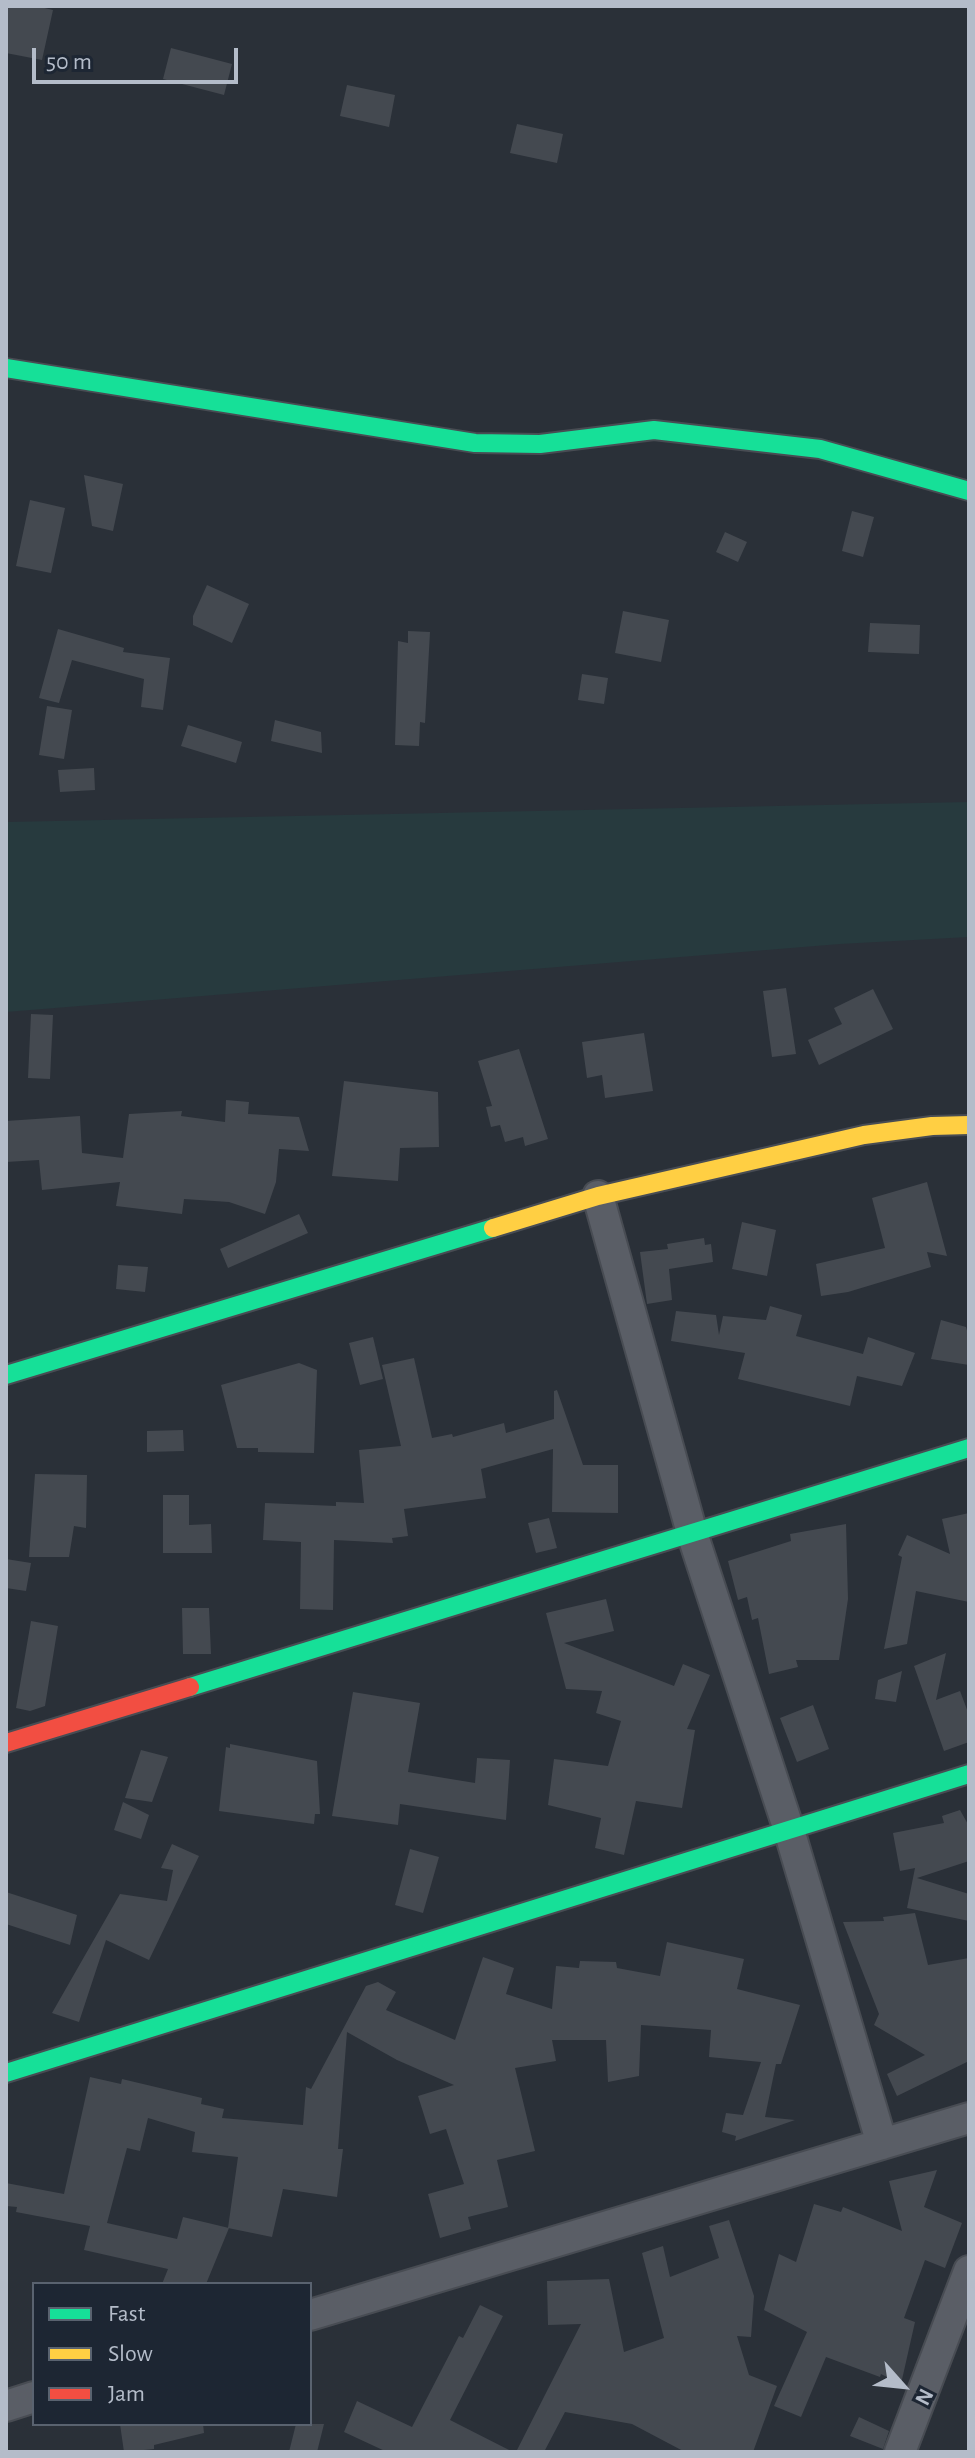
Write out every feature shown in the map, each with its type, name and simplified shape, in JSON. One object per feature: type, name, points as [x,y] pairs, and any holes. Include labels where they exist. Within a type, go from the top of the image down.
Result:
[{"type":"street","points":[[6,368],[475,443],[540,444],[654,430],[820,449],[969,491]]},
{"type":"street","points":[[6,1375],[598,1196],[864,1135],[932,1126],[969,1125]]},
{"type":"street","points":[[598,1196],[692,1533],[789,1830],[882,2144]]},
{"type":"street","points":[[6,1743],[969,1448]]},
{"type":"street","points":[[6,2073],[969,1774]]},
{"type":"street","points":[[312,2314],[969,2118]]},
{"type":"street","points":[[900,2452],[969,2271]]},
{"type":"street","points":[[6,2406],[32,2398]]},
{"type":"green space","points":[[969,802],[969,937],[840,944],[6,1012],[6,822]]},
{"type":"building","points":[[6,6],[36,6],[53,10],[42,60],[6,53]]},
{"type":"building","points":[[171,48],[232,64],[224,95],[163,79]]},
{"type":"building","points":[[347,85],[395,95],[389,127],[340,116]]},
{"type":"building","points":[[517,124],[563,134],[557,163],[510,153]]},
{"type":"building","points":[[84,475],[123,484],[113,531],[92,526]]},
{"type":"building","points":[[30,500],[65,508],[51,573],[16,566]]},
{"type":"building","points":[[852,511],[874,517],[863,557],[842,551]]},
{"type":"building","points":[[725,532],[747,542],[738,562],[716,552]]},
{"type":"building","points":[[207,585],[249,604],[232,643],[193,625],[193,616]]},
{"type":"building","points":[[623,611],[669,620],[661,662],[615,653]]},
{"type":"building","points":[[870,623],[920,625],[919,654],[868,652]]},
{"type":"building","points":[[58,629],[124,648],[123,652],[170,658],[163,710],[141,707],[144,679],[72,660],[59,703],[39,698]]},
{"type":"building","points":[[408,631],[430,632],[425,723],[420,722],[419,746],[395,745],[398,641],[408,643]]},
{"type":"building","points":[[582,674],[608,678],[604,704],[578,700]]},
{"type":"building","points":[[47,706],[72,710],[64,759],[39,755]]},
{"type":"building","points":[[275,720],[321,732],[322,753],[271,741]]},
{"type":"building","points":[[188,725],[242,742],[236,763],[181,746]]},
{"type":"building","points":[[94,768],[95,790],[60,792],[58,770]]},
{"type":"building","points":[[786,988],[796,1054],[772,1057],[763,991]]},
{"type":"building","points":[[873,989],[893,1029],[819,1065],[808,1040],[842,1024],[834,1008]]},
{"type":"building","points":[[31,1014],[53,1015],[50,1079],[28,1078]]},
{"type":"building","points":[[644,1033],[653,1091],[605,1098],[602,1075],[587,1078],[582,1042]]},
{"type":"building","points":[[519,1049],[548,1139],[525,1146],[523,1137],[505,1142],[500,1125],[491,1127],[486,1107],[492,1106],[478,1061]]},
{"type":"building","points":[[344,1081],[438,1092],[439,1147],[400,1148],[398,1181],[332,1176]]},
{"type":"building","points":[[226,1100],[249,1102],[248,1114],[299,1117],[309,1151],[279,1149],[276,1182],[265,1214],[229,1202],[184,1199],[182,1214],[116,1206],[120,1182],[42,1190],[39,1160],[6,1162],[6,1121],[80,1116],[82,1153],[123,1158],[129,1114],[182,1111],[181,1116],[225,1122]]},
{"type":"building","points":[[927,1182],[947,1256],[927,1252],[931,1267],[848,1292],[821,1296],[816,1264],[885,1248],[872,1198]]},
{"type":"building","points":[[299,1214],[308,1233],[228,1268],[220,1249]]},
{"type":"building","points":[[742,1222],[776,1230],[767,1276],[732,1269]]},
{"type":"building","points":[[704,1238],[705,1245],[711,1244],[713,1262],[669,1269],[672,1300],[647,1304],[640,1252],[668,1249],[667,1244]]},
{"type":"building","points":[[118,1265],[148,1267],[145,1292],[116,1289]]},
{"type":"building","points":[[770,1306],[802,1315],[796,1336],[863,1354],[868,1337],[915,1353],[902,1386],[857,1376],[850,1406],[738,1379],[745,1353],[671,1341],[676,1311],[716,1315],[719,1335],[723,1316],[766,1320]]},
{"type":"building","points":[[941,1320],[966,1327],[969,1365],[931,1359]]},
{"type":"building","points":[[373,1337],[383,1379],[360,1385],[349,1343]]},
{"type":"building","points":[[414,1358],[432,1438],[452,1434],[453,1437],[504,1423],[506,1433],[554,1419],[554,1391],[557,1390],[583,1465],[618,1465],[618,1513],[552,1512],[553,1449],[481,1469],[486,1498],[404,1509],[408,1536],[392,1538],[393,1543],[334,1540],[333,1610],[300,1609],[301,1542],[263,1540],[265,1503],[336,1506],[336,1502],[364,1503],[359,1450],[401,1446],[382,1365]]},
{"type":"building","points":[[299,1363],[317,1370],[314,1453],[258,1452],[258,1448],[237,1448],[221,1385]]},
{"type":"building","points":[[183,1430],[184,1451],[147,1452],[147,1431]]},
{"type":"building","points":[[35,1474],[87,1475],[86,1528],[74,1526],[69,1557],[29,1557]]},
{"type":"building","points":[[163,1495],[189,1495],[189,1525],[211,1524],[212,1553],[163,1553]]},
{"type":"building","points":[[969,1513],[969,1602],[916,1591],[907,1644],[884,1649],[902,1557],[898,1555],[907,1535],[950,1554],[942,1519]]},
{"type":"building","points":[[549,1518],[557,1548],[536,1553],[528,1523]]},
{"type":"building","points":[[846,1524],[848,1599],[839,1660],[796,1660],[798,1667],[769,1674],[758,1618],[752,1620],[747,1597],[738,1600],[728,1561],[791,1541],[790,1534]]},
{"type":"building","points":[[6,1559],[31,1563],[26,1591],[6,1588]]},
{"type":"building","points":[[606,1599],[614,1631],[564,1643],[674,1686],[683,1664],[710,1675],[687,1729],[695,1730],[682,1808],[636,1801],[624,1855],[595,1848],[601,1818],[548,1805],[554,1759],[608,1766],[621,1721],[596,1713],[602,1691],[566,1689],[546,1613]]},
{"type":"building","points":[[182,1608],[209,1608],[211,1654],[183,1654]]},
{"type":"building","points":[[31,1621],[58,1626],[45,1706],[30,1711],[16,1708]]},
{"type":"building","points":[[946,1653],[936,1700],[960,1691],[969,1715],[969,1742],[944,1751],[914,1666]]},
{"type":"building","points":[[902,1671],[896,1702],[875,1699],[878,1680]]},
{"type":"building","points":[[353,1692],[420,1703],[408,1772],[475,1783],[477,1758],[510,1760],[506,1820],[400,1804],[398,1825],[332,1816]]},
{"type":"building","points":[[813,1705],[829,1749],[797,1762],[780,1718]]},
{"type":"building","points":[[230,1744],[317,1761],[320,1814],[315,1814],[314,1824],[219,1811],[226,1747],[230,1748]]},
{"type":"building","points":[[141,1750],[168,1757],[152,1802],[125,1798]]},
{"type":"building","points":[[123,1802],[149,1815],[141,1839],[114,1830]]},
{"type":"building","points":[[960,1810],[969,1826],[969,1861],[917,1878],[969,1894],[969,1921],[907,1908],[915,1868],[900,1871],[893,1833],[944,1823],[942,1816]]},
{"type":"building","points":[[172,1844],[199,1856],[149,1960],[106,1940],[79,2022],[52,2013],[120,1894],[167,1901],[173,1870],[161,1868]]},
{"type":"building","points":[[410,1849],[439,1857],[423,1913],[395,1905]]},
{"type":"building","points":[[6,1892],[77,1915],[70,1945],[6,1924]]},
{"type":"building","points":[[915,1913],[928,1965],[969,1958],[969,2061],[897,2096],[887,2074],[925,2055],[874,2025],[879,2014],[843,1922],[884,1921],[883,1917]]},
{"type":"building","points":[[667,1942],[744,1959],[737,1989],[800,2005],[781,2064],[776,2064],[765,2117],[795,2120],[735,2141],[736,2136],[722,2132],[726,2113],[743,2115],[761,2062],[709,2057],[711,2030],[641,2025],[639,2076],[608,2082],[606,2040],[552,2040],[556,2061],[515,2068],[535,2151],[497,2160],[508,2207],[468,2217],[471,2229],[440,2238],[428,2194],[464,2184],[446,2129],[430,2134],[418,2096],[454,2085],[397,2060],[347,2032],[338,2149],[343,2149],[337,2197],[283,2189],[272,2237],[229,2228],[207,2282],[163,2282],[168,2269],[84,2250],[90,2226],[16,2212],[17,2207],[6,2206],[6,2183],[64,2194],[90,2077],[121,2084],[122,2079],[202,2098],[201,2104],[224,2109],[222,2118],[303,2125],[306,2087],[311,2089],[366,1986],[378,1982],[396,1992],[386,2010],[455,2040],[483,1957],[514,1968],[506,1994],[552,2009],[556,1966],[579,1968],[580,1961],[616,1962],[617,1968],[660,1976]],"holes":[[[148,2118],[195,2132],[192,2152],[238,2157],[228,2228],[183,2217],[177,2239],[107,2223],[127,2148],[140,2151]]]},
{"type":"building","points":[[937,2170],[924,2207],[962,2223],[945,2268],[925,2260],[904,2318],[915,2322],[901,2384],[881,2374],[880,2377],[826,2357],[801,2417],[774,2406],[807,2332],[764,2310],[779,2254],[796,2262],[814,2204],[841,2212],[843,2207],[902,2231],[889,2181]]},
{"type":"building","points":[[729,2220],[754,2296],[751,2337],[737,2336],[749,2375],[777,2386],[753,2452],[685,2452],[632,2424],[565,2412],[544,2452],[516,2452],[581,2324],[548,2325],[547,2281],[609,2279],[624,2352],[664,2338],[642,2253],[663,2246],[670,2277],[719,2258],[709,2226]]},
{"type":"building","points":[[480,2305],[503,2316],[450,2420],[513,2452],[387,2452],[344,2432],[357,2401],[412,2427],[459,2336],[463,2338]]},
{"type":"building","points":[[859,2417],[889,2431],[883,2449],[850,2436]]},
{"type":"building","points":[[324,2424],[317,2452],[289,2452],[296,2426]]},
{"type":"building","points":[[120,2426],[203,2426],[204,2433],[154,2445],[154,2449],[124,2452]]},
{"type":"traffic: fast","points":[[6,368],[475,443],[540,444],[654,430],[820,449],[969,491]]},
{"type":"traffic: fast","points":[[6,1375],[493,1228]]},
{"type":"traffic: fast","points":[[190,1687],[969,1448]]},
{"type":"traffic: fast","points":[[6,2073],[969,1774]]},
{"type":"traffic: slow","points":[[493,1228],[598,1196],[864,1135],[932,1126],[969,1125]]},
{"type":"traffic: jam","points":[[6,1743],[190,1687]]}]
